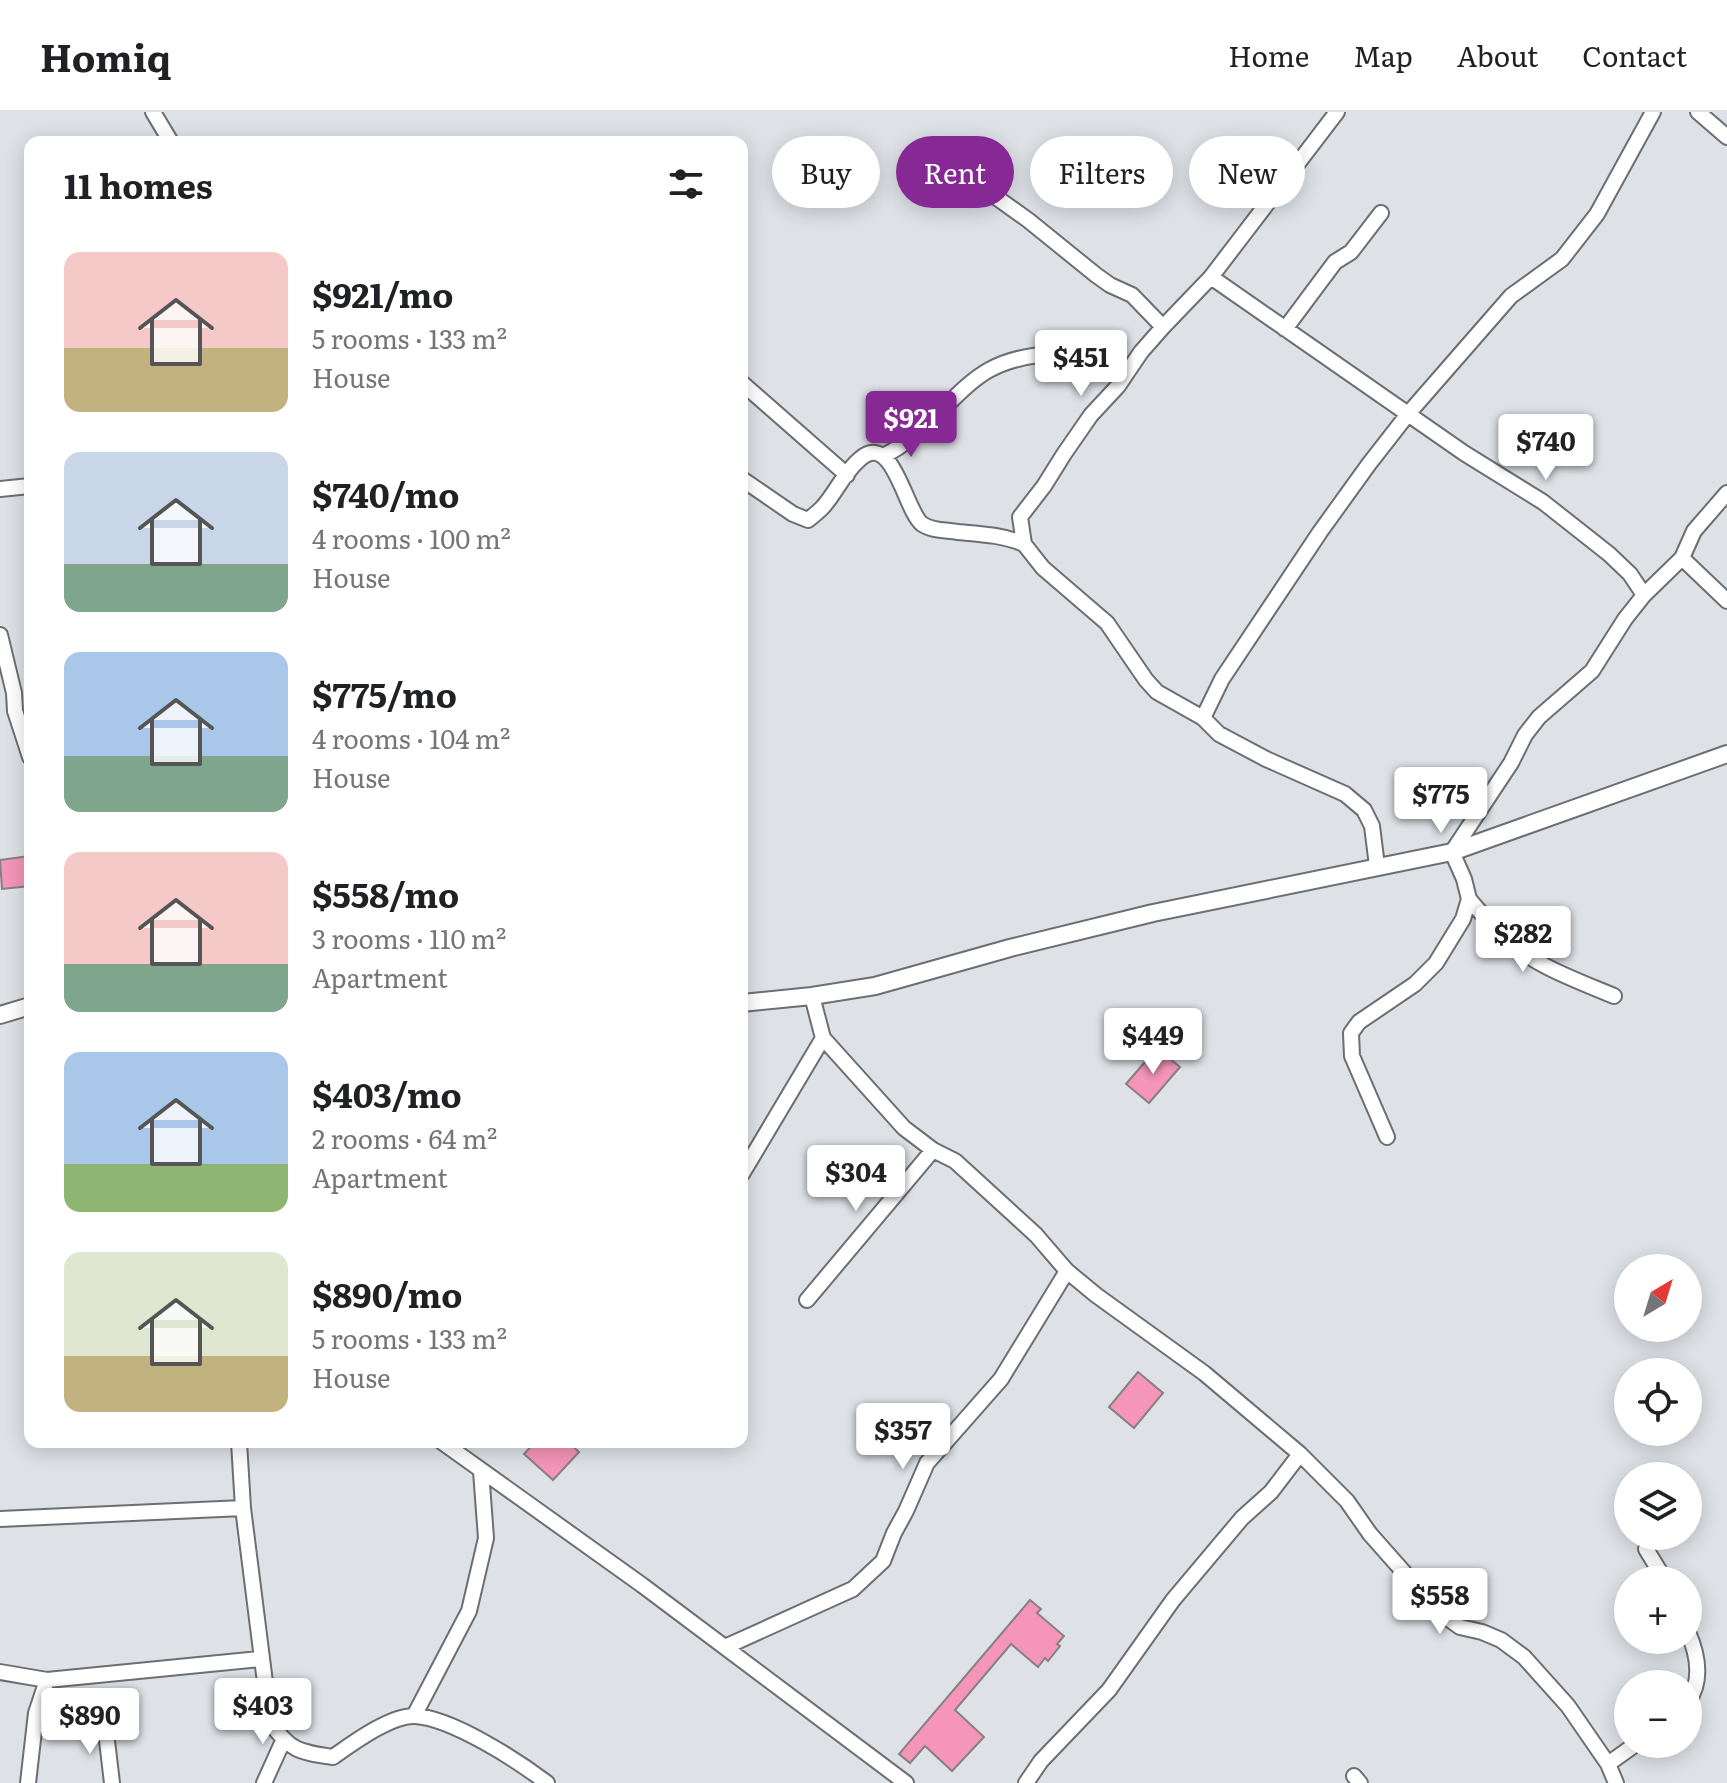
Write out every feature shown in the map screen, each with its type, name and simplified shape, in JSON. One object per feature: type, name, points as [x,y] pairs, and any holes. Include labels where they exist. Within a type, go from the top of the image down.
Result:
[{"type":"street","points":[[153,112],[167,136]]},
{"type":"street","points":[[1024,544],[1020,517],[1091,415],[1123,379],[1141,352],[1211,277],[1337,112]]},
{"type":"street","points":[[1698,112],[1727,137]]},
{"type":"street","points":[[1203,718],[1222,679],[1312,544],[1408,414],[1511,296],[1562,259],[1597,214],[1652,113]]},
{"type":"street","points":[[1011,208],[1096,275],[1132,295],[1163,327]]},
{"type":"street","points":[[1285,329],[1335,262],[1351,252],[1381,213]]},
{"type":"street","points":[[1211,277],[1464,453],[1543,502],[1630,574],[1644,595]]},
{"type":"street","points":[[883,456],[902,447],[970,383],[1014,359],[1105,352],[1123,379]]},
{"type":"street","points":[[748,388],[847,475]]},
{"type":"street","points":[[748,483],[793,514],[808,520],[823,507],[861,458],[871,453],[883,456],[896,470],[912,513],[921,523],[933,529],[990,535],[1024,544],[1043,568],[1107,623],[1157,692],[1203,718],[1219,734],[1345,794],[1364,810],[1372,826],[1377,866]]},
{"type":"street","points":[[0,489],[24,487]]},
{"type":"street","points":[[1452,852],[1511,763],[1525,735],[1539,717],[1592,671],[1625,619],[1644,595],[1682,558],[1694,531],[1727,493]]},
{"type":"street","points":[[1682,558],[1727,601]]},
{"type":"street","points":[[0,635],[14,693],[15,711],[24,739]]},
{"type":"street","points":[[14,693],[24,692]]},
{"type":"street","points":[[748,1002],[875,986],[1010,948],[1153,913],[1452,852],[1727,754]]},
{"type":"street","points":[[1452,852],[1469,899],[1504,938],[1550,968],[1614,996]]},
{"type":"street","points":[[1387,1137],[1352,1056],[1351,1033],[1359,1022],[1415,984],[1436,963],[1463,919],[1469,899]]},
{"type":"street","points":[[812,996],[823,1038],[904,1128],[933,1150],[955,1161],[1036,1235],[1067,1271],[1204,1373],[1300,1454],[1347,1501],[1370,1534],[1439,1612],[1460,1627],[1501,1640],[1524,1657],[1568,1706],[1608,1764],[1616,1783]]},
{"type":"street","points":[[0,1015],[24,1008]]},
{"type":"street","points":[[748,1164],[823,1038]]},
{"type":"street","points":[[807,1300],[933,1150]]},
{"type":"street","points":[[725,1647],[853,1589],[883,1561],[927,1463],[1001,1379],[1067,1271]]},
{"type":"street","points":[[239,1448],[260,1659],[270,1722],[283,1741],[302,1752],[333,1757],[381,1725],[414,1716],[451,1725],[520,1763],[547,1783]]},
{"type":"street","points":[[450,1448],[642,1585],[906,1783]]},
{"type":"street","points":[[1029,1782],[1041,1761],[1109,1690],[1173,1600],[1242,1518],[1271,1492],[1300,1454]]},
{"type":"street","points":[[414,1716],[469,1611],[486,1538],[481,1471]]},
{"type":"street","points":[[0,1519],[243,1508]]},
{"type":"street","points":[[0,1672],[47,1680],[260,1659]]},
{"type":"street","points":[[28,1783],[36,1713],[47,1680]]},
{"type":"street","points":[[105,1724],[112,1783]]},
{"type":"street","points":[[264,1783],[283,1741]]},
{"type":"street","points":[[1608,1764],[1616,1758]]},
{"type":"building","points":[[24,857],[24,887],[2,889],[0,860]]},
{"type":"building","points":[[1157,1048],[1180,1067],[1149,1103],[1126,1084]]},
{"type":"building","points":[[1138,1372],[1163,1393],[1134,1428],[1109,1407]]},
{"type":"building","points":[[530,1448],[575,1448],[579,1452],[553,1480],[524,1454]]},
{"type":"building","points":[[1030,1600],[1041,1609],[1037,1613],[1064,1636],[1057,1644],[1060,1646],[1048,1661],[1045,1658],[1038,1667],[1011,1644],[955,1710],[984,1737],[952,1771],[925,1746],[910,1763],[899,1754]]}]
